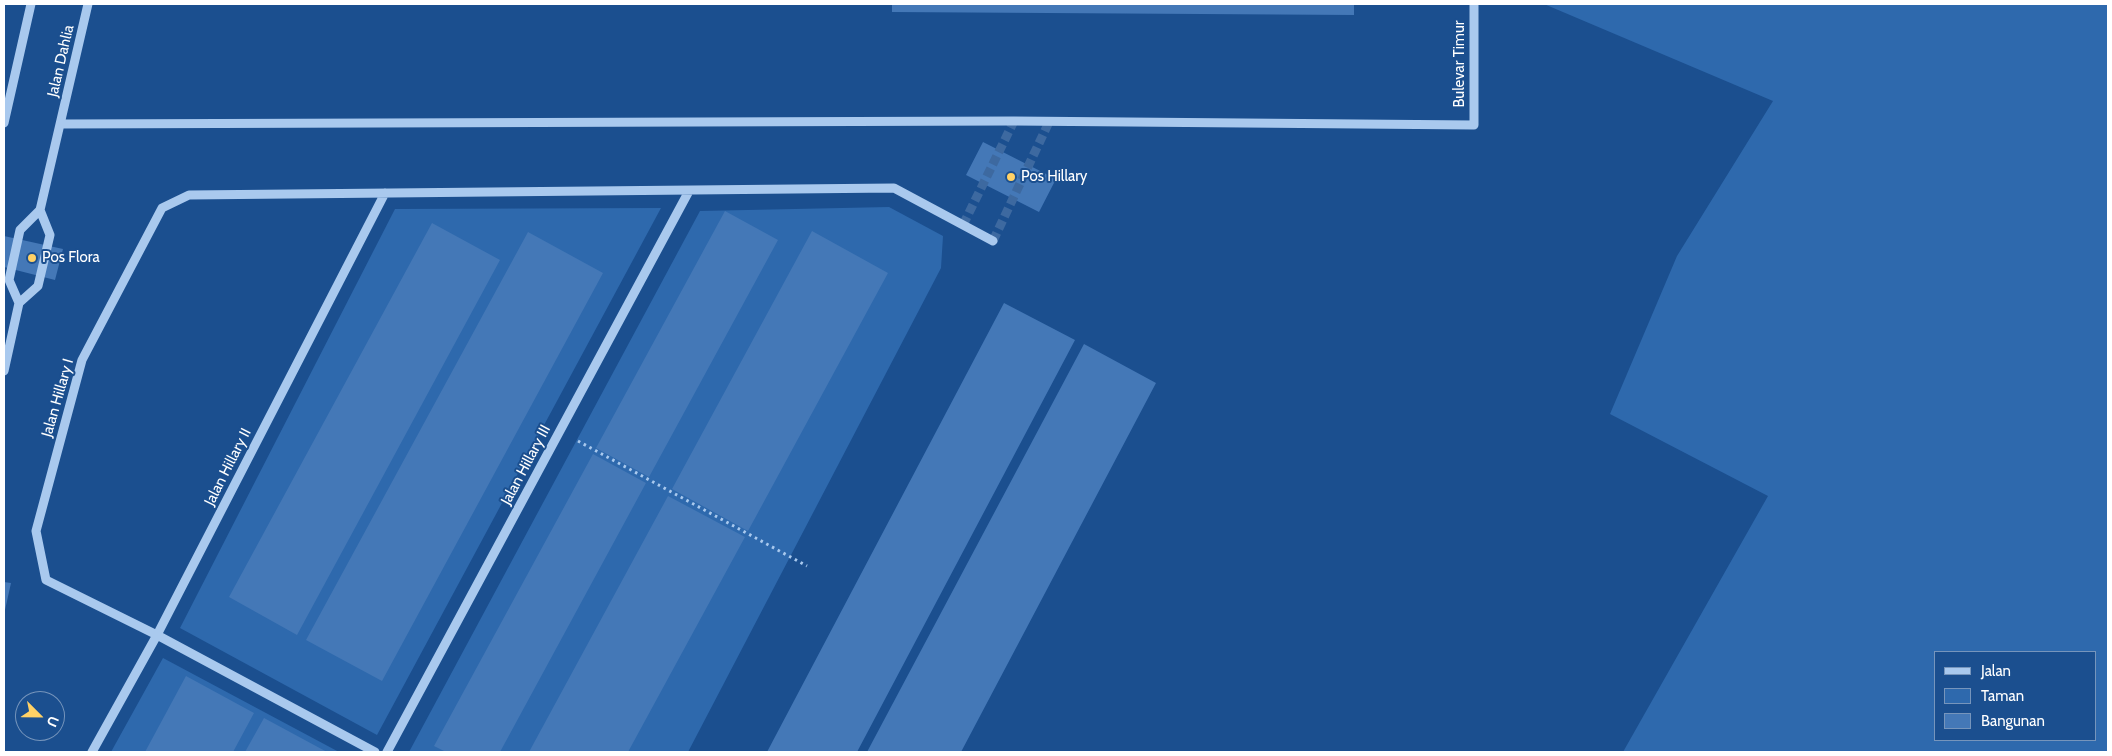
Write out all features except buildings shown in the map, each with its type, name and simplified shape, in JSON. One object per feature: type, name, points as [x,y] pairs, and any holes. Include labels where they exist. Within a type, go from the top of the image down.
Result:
[{"type":"street","points":[[4,123],[31,4]]},
{"type":"street","name":"Jalan Dahlia","points":[[40,210],[88,4]]},
{"type":"street","name":"Bulevar Timur","points":[[60,124],[1014,121],[1474,125],[1474,4]]},
{"type":"street","points":[[385,192],[894,188],[993,241]]},
{"type":"street","name":"Jalan Hillary III","points":[[387,752],[689,191]]},
{"type":"street","name":"Jalan Hillary I","points":[[157,635],[46,580],[36,531],[82,360],[162,208],[190,195],[385,192]]},
{"type":"street","name":"Jalan Hillary II","points":[[92,752],[157,635],[385,192]]},
{"type":"street","points":[[4,371],[19,303],[38,286],[50,235],[40,210],[20,230],[9,280],[19,303]]},
{"type":"street","points":[[157,635],[375,752]]},
{"type":"path","points":[[560,431],[807,566]]},
{"type":"green space","points":[[1544,4],[2108,4],[2108,752],[1623,752],[1768,496],[1610,414],[1677,256],[1773,101]]},
{"type":"green space","points":[[889,207],[943,236],[941,268],[688,752],[409,752],[700,211]]},
{"type":"green space","points":[[661,208],[377,735],[180,628],[395,209]]},
{"type":"green space","points":[[163,658],[339,752],[111,752]]},
{"type":"tunnel","points":[[963,225],[1014,121]]},
{"type":"tunnel","points":[[993,241],[1049,122]]},
{"type":"place","name":"Pos Hillary","points":[[1011,177]]},
{"type":"place","name":"Pos Flora","points":[[32,258]]}]
